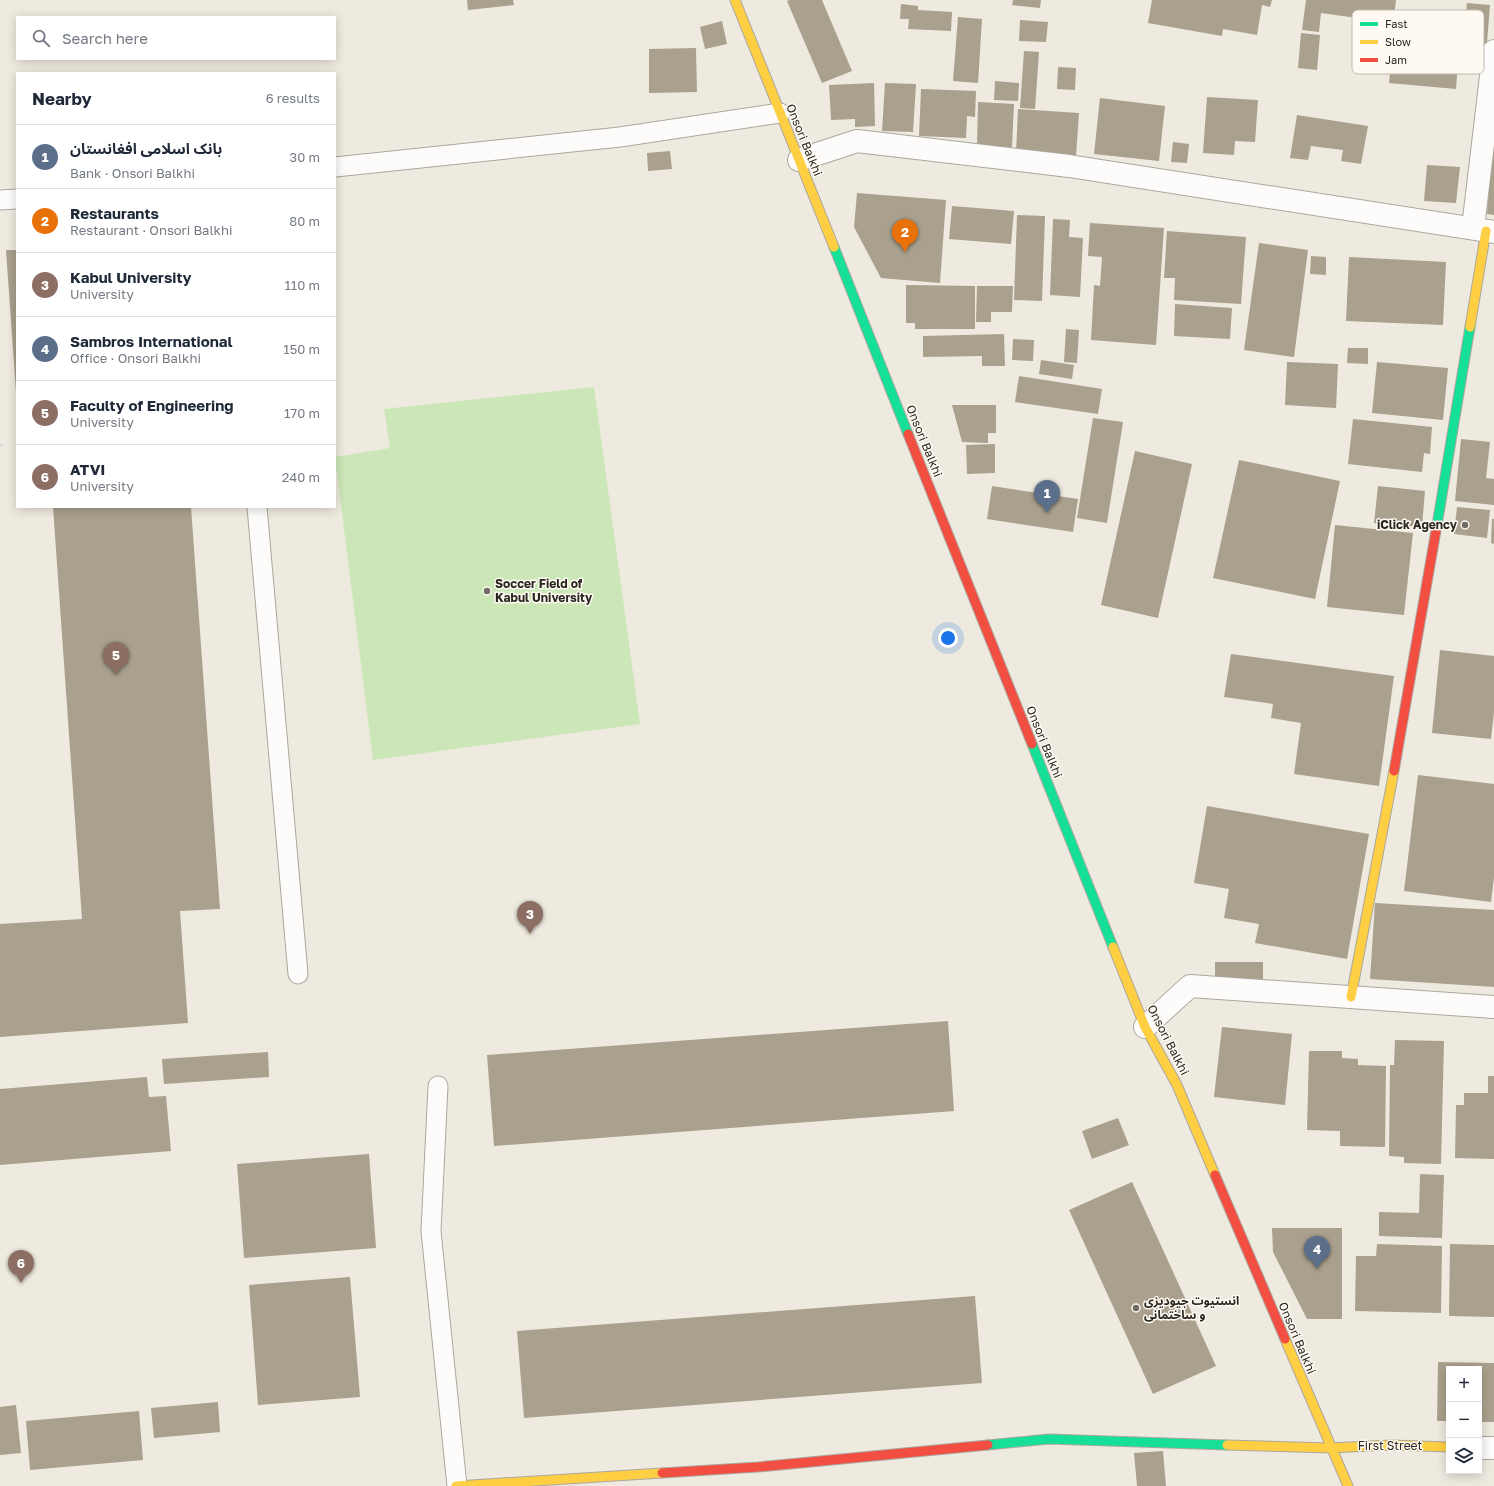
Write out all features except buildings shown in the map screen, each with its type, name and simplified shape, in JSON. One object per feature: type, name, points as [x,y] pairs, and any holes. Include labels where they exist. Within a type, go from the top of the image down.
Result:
[{"type":"street","name":"Onsori Balkhi","points":[[735,0],[1145,1026],[1177,1085],[1330,1448],[1348,1486]]},
{"type":"street","points":[[1351,997],[1404,719],[1484,230],[1494,51]]},
{"type":"street","points":[[799,160],[857,141],[1069,166],[1484,230]]},
{"type":"street","points":[[1145,1026],[1190,986],[1494,1007]]},
{"type":"street","name":"First Street","points":[[457,1486],[758,1467],[1049,1439],[1330,1448],[1391,1445],[1446,1447]]},
{"type":"street","points":[[1482,1448],[1494,1448]]},
{"type":"lane","points":[[336,167],[620,137],[780,113]]},
{"type":"lane","points":[[0,200],[16,199]]},
{"type":"lane","points":[[257,508],[298,974]]},
{"type":"lane","points":[[438,1086],[431,1231],[457,1486]]},
{"type":"green space","name":"Soccer Field of Kabul University","points":[[594,387],[640,724],[373,760],[336,457],[390,448],[384,409]]},
{"type":"traffic: fast","points":[[834,247],[908,434]]},
{"type":"traffic: fast","points":[[1437,525],[1470,327]]},
{"type":"traffic: fast","points":[[1032,744],[1113,947]]},
{"type":"traffic: fast","points":[[988,1445],[1049,1439],[1227,1445]]},
{"type":"traffic: slow","points":[[735,0],[834,247]]},
{"type":"traffic: slow","points":[[1470,327],[1486,231]]},
{"type":"traffic: slow","points":[[1351,997],[1394,771]]},
{"type":"traffic: slow","points":[[1113,947],[1145,1027],[1177,1085],[1215,1175]]},
{"type":"traffic: slow","points":[[1285,1339],[1348,1486]]},
{"type":"traffic: slow","points":[[1227,1445],[1330,1448],[1391,1445],[1446,1447]]},
{"type":"traffic: slow","points":[[456,1486],[662,1473]]},
{"type":"traffic: jam","points":[[908,434],[1032,744]]},
{"type":"traffic: jam","points":[[1394,771],[1437,525]]},
{"type":"traffic: jam","points":[[1215,1175],[1285,1339]]},
{"type":"traffic: jam","points":[[662,1473],[758,1467],[988,1445]]},
{"type":"place","name":"Restaurants","points":[[905,252]]},
{"type":"place","name":"بانک اسلامی افغانستان","points":[[1047,513]]},
{"type":"place","name":"iClick Agency","points":[[1465,525]]},
{"type":"place","name":"Soccer Field of Kabul University","points":[[487,591]]},
{"type":"place","name":"Faculty of Engineering","points":[[116,675]]},
{"type":"place","name":"Kabul University","points":[[530,934]]},
{"type":"place","name":"Sambros International","points":[[1317,1269]]},
{"type":"place","name":"ATVI","points":[[21,1283]]},
{"type":"place","name":"انستیوت جیودیزی و ساختمانی","points":[[1136,1308]]}]
